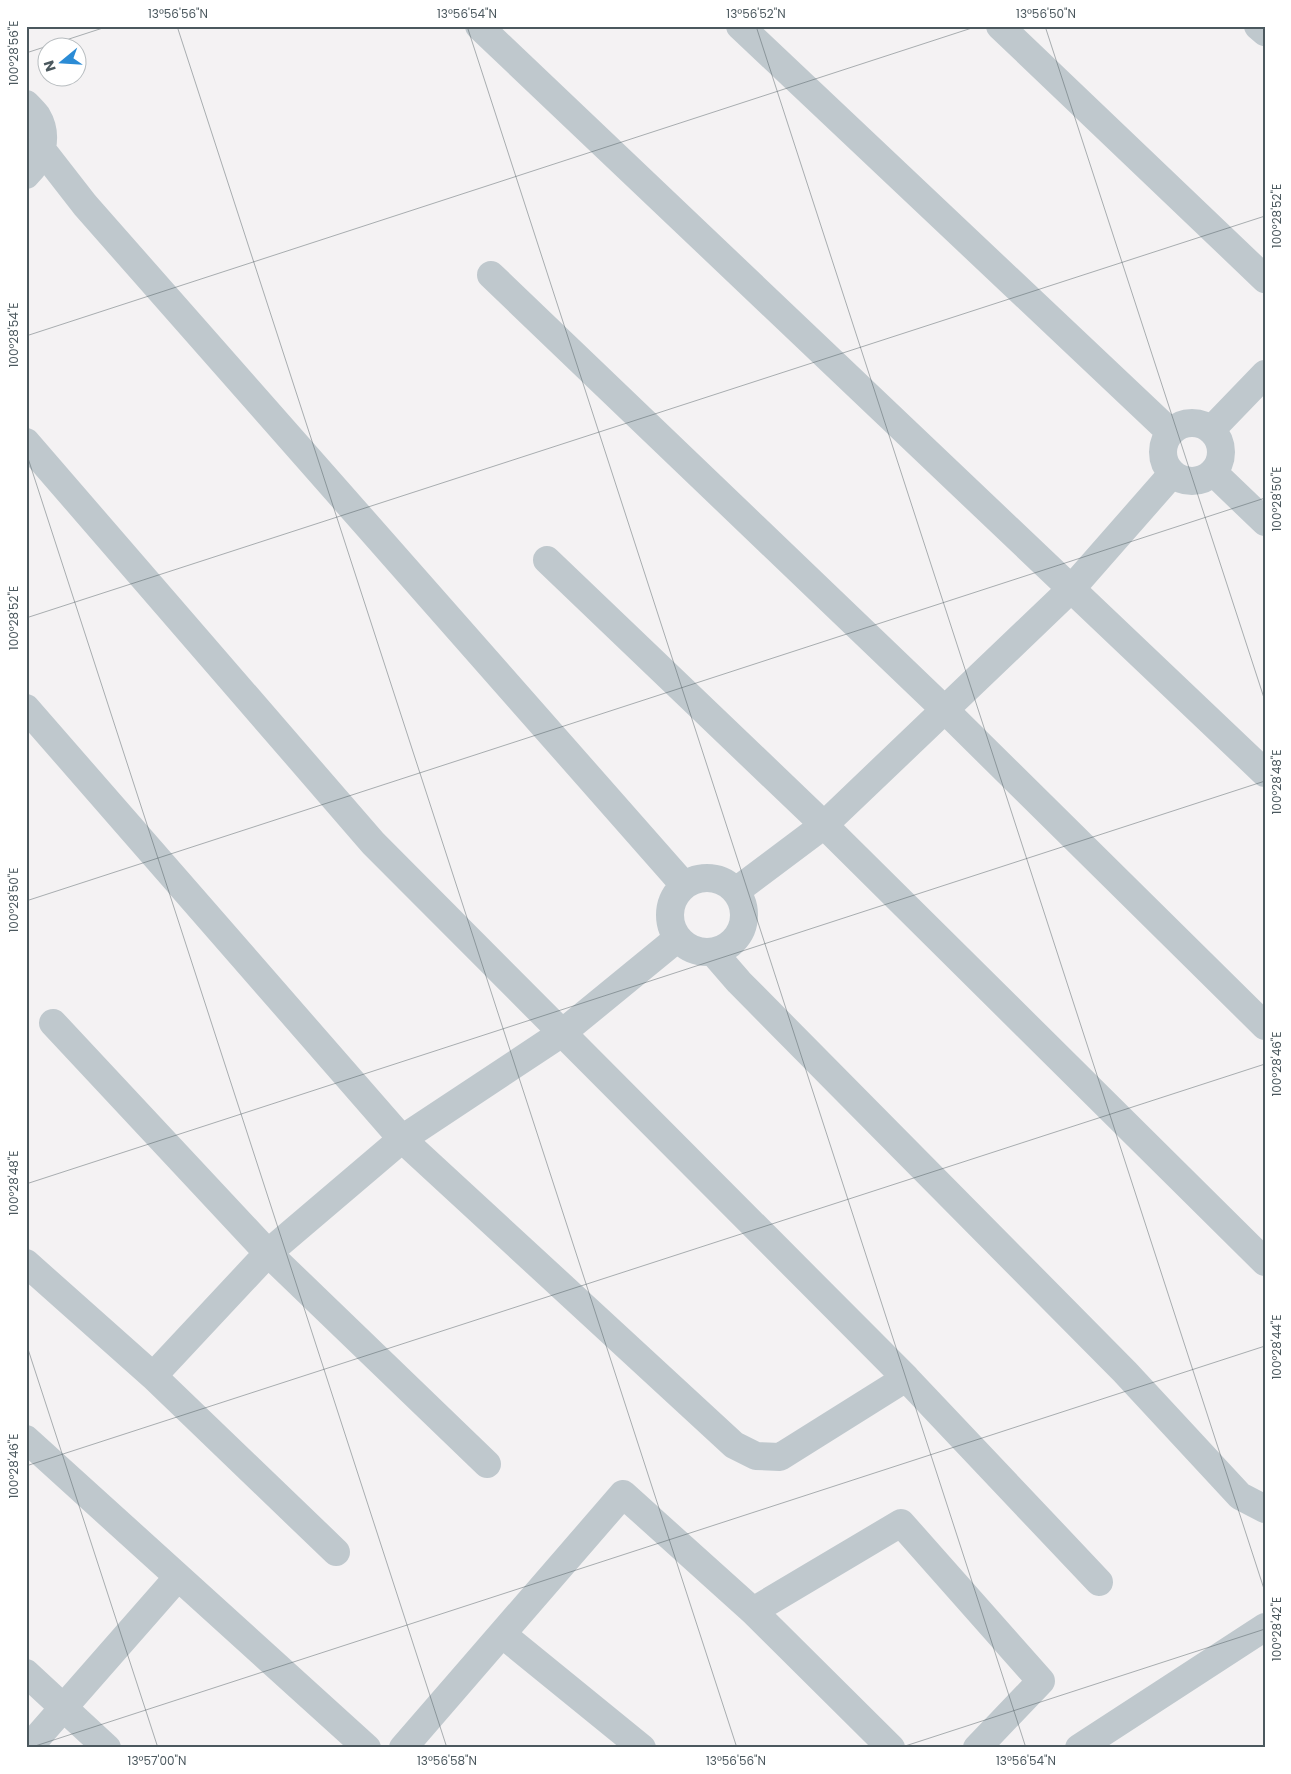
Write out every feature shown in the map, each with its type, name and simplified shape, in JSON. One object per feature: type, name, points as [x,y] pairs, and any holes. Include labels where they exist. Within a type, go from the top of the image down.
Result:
[{"type":"street","points":[[479,26],[1265,773]]},
{"type":"street","points":[[740,26],[1170,432]]},
{"type":"street","points":[[1000,26],[1265,279]]},
{"type":"street","points":[[1258,26],[1265,32]]},
{"type":"street","points":[[26,104],[37,116],[44,133],[42,151],[35,167],[26,175]]},
{"type":"street","points":[[42,151],[91,212],[684,885]]},
{"type":"street","points":[[491,275],[944,710],[1265,1026]]},
{"type":"street","points":[[1211,430],[1265,374]]},
{"type":"street","points":[[1190,423],[1201,424],[1211,430],[1218,440],[1221,451],[1219,462],[1213,472],[1204,479],[1193,481],[1182,480],[1172,474],[1165,464],[1162,454],[1164,442],[1170,432],[1179,426],[1190,423]]},
{"type":"street","points":[[26,442],[373,843],[906,1378],[1099,1582]]},
{"type":"street","points":[[1213,472],[1265,522]]},
{"type":"street","points":[[736,891],[824,825],[1072,588],[1172,474]]},
{"type":"street","points":[[547,560],[824,825],[1265,1262]]},
{"type":"street","points":[[26,708],[402,1139],[734,1445],[756,1456],[780,1458],[906,1378]]},
{"type":"street","points":[[702,878],[721,880],[736,891],[743,905],[743,921],[738,935],[727,946],[713,952],[700,952],[687,947],[678,938],[671,925],[670,910],[674,896],[684,885],[702,878]]},
{"type":"street","points":[[153,1376],[268,1254],[402,1139],[562,1033],[678,938]]},
{"type":"street","points":[[713,952],[739,982],[1125,1372],[1240,1496],[1265,1509]]},
{"type":"street","points":[[53,1023],[268,1254],[487,1464]]},
{"type":"street","points":[[26,1263],[153,1376],[336,1552]]},
{"type":"street","points":[[26,1439],[367,1748]]},
{"type":"street","points":[[403,1748],[623,1494],[753,1611],[891,1748]]},
{"type":"street","points":[[753,1611],[900,1523],[1041,1681],[978,1748]]},
{"type":"street","points":[[28,1748],[178,1577]]},
{"type":"street","points":[[1079,1748],[1265,1627]]},
{"type":"street","points":[[502,1634],[642,1748]]},
{"type":"street","points":[[26,1673],[107,1748]]}]
